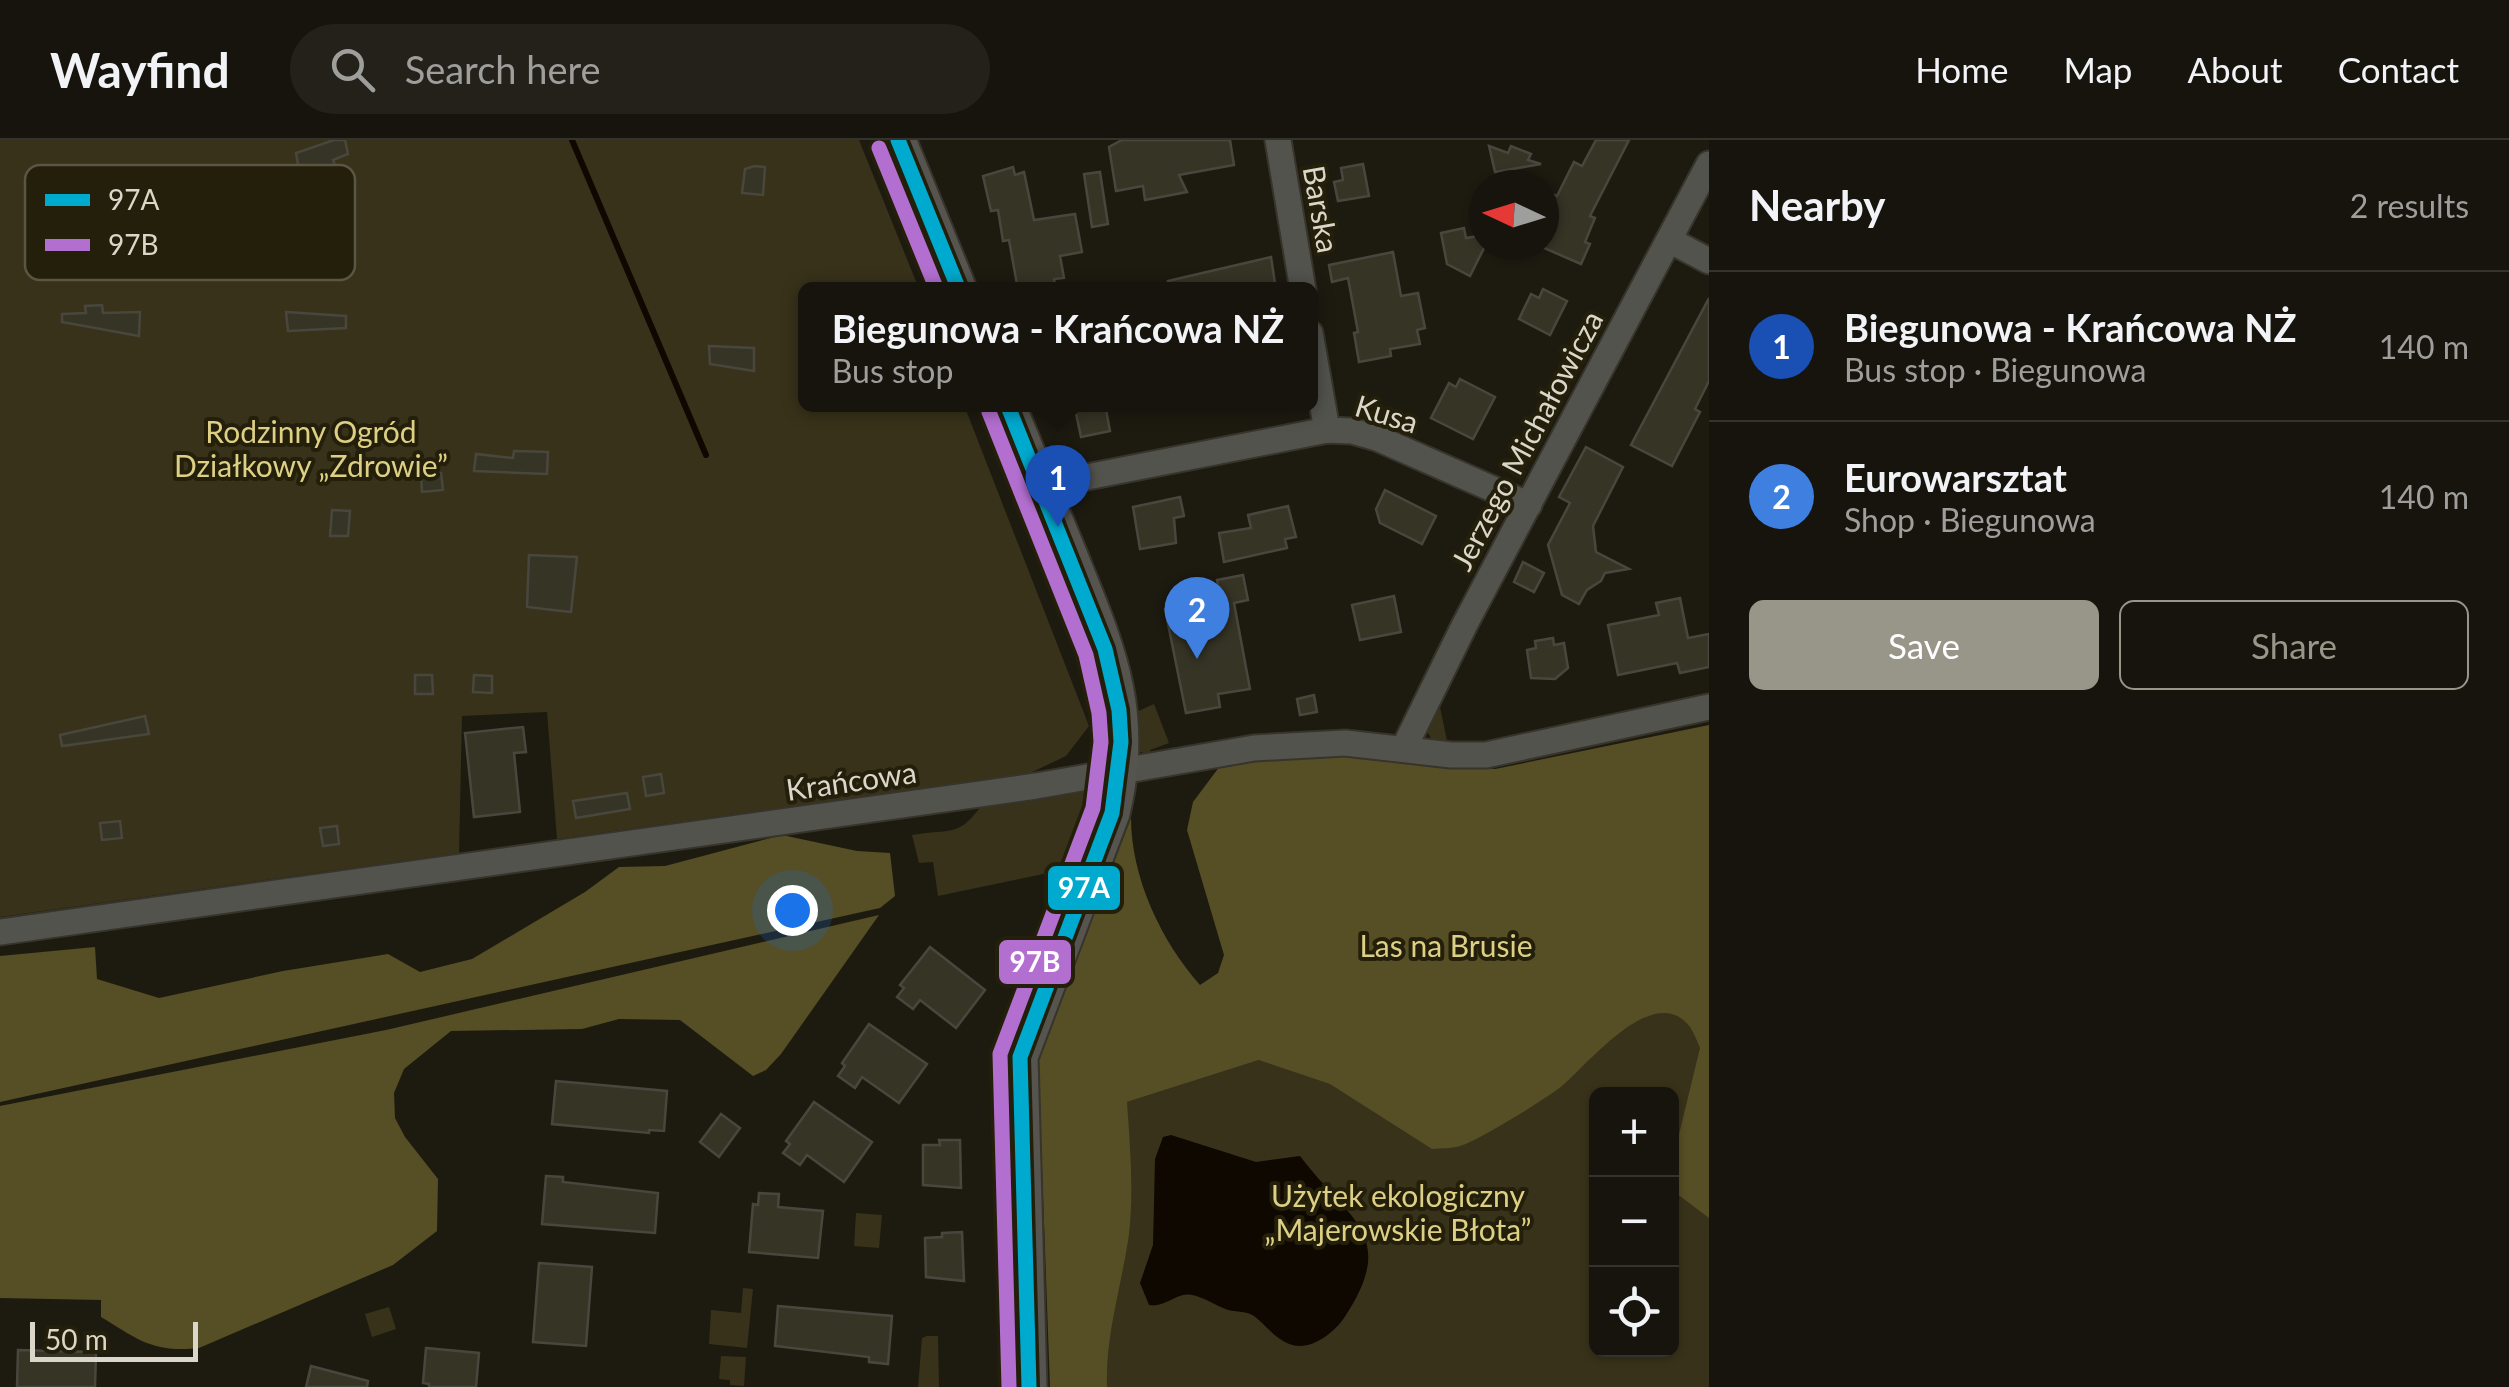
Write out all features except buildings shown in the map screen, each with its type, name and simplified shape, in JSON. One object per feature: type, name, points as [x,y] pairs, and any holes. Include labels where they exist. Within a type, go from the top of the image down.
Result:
[{"type":"street","name":"Barska","points":[[1278,140],[1302,282]]},
{"type":"street","points":[[902,141],[956,282]]},
{"type":"street","name":"Jerzego Michałowicza","points":[[1404,748],[1709,164]]},
{"type":"street","points":[[1669,240],[1709,261]]},
{"type":"street","points":[[1318,379],[1327,430]]},
{"type":"street","points":[[1010,412],[1110,654],[1119,700],[1120,772],[1108,826],[1020,1057],[1029,1387]]},
{"type":"street","name":"Kusa","points":[[1041,486],[1327,430],[1378,438],[1529,505]]},
{"type":"street","name":"Krańcowa","points":[[0,932],[1120,772],[1266,747],[1329,742],[1450,756],[1486,755],[1709,708]]},
{"type":"green space","name":"Rodzinny Ogród Działkowy „Zdrowie”","points":[[0,140],[859,140],[916,282],[798,282],[798,412],[967,412],[1089,726],[1066,756],[1030,773],[557,839],[547,712],[462,716],[459,853],[0,917]]},
{"type":"green space","points":[[1439,702],[1448,746],[1433,742],[1427,731]]},
{"type":"green space","points":[[1154,704],[1169,743],[1150,750],[1149,754],[1136,751],[1132,714]]},
{"type":"green space","name":"Las na Brusie","points":[[1709,725],[1709,1218],[1679,1195],[1679,1134],[1700,1048],[1690,1027],[1676,1015],[1659,1013],[1641,1019],[1543,1099],[1484,1135],[1451,1148],[1432,1149],[1330,1084],[1259,1060],[1127,1102],[1130,1218],[1111,1329],[1107,1387],[1050,1387],[1038,1058],[1131,818],[1136,863],[1151,907],[1173,949],[1200,985],[1218,973],[1224,955],[1187,830],[1193,802],[1220,766],[1311,753],[1495,769]]},
{"type":"green space","points":[[1097,786],[1103,799],[1037,972],[1021,971],[1062,870],[938,896],[933,862],[919,863],[912,835],[960,827],[984,802]]},
{"type":"green space","points":[[782,835],[857,851],[890,853],[895,896],[880,908],[0,1102],[0,956],[95,947],[97,979],[159,998],[283,971],[388,954],[420,972],[472,959],[585,892],[619,867],[665,866]]},
{"type":"green space","points":[[879,915],[781,1054],[766,1070],[753,1076],[680,1020],[619,1019],[582,1029],[451,1031],[404,1069],[394,1093],[395,1118],[438,1179],[437,1231],[393,1265],[199,1348],[170,1348],[137,1338],[101,1317],[101,1300],[0,1298],[0,1106],[386,1030]]},
{"type":"green space","name":"Użytek ekologiczny „Majerowskie Błota”","points":[[1709,978],[1709,1387],[1079,1387],[1127,1102],[1259,1060]]},
{"type":"green space","points":[[856,1213],[882,1215],[879,1248],[854,1246]]},
{"type":"green space","points":[[743,1288],[753,1289],[747,1348],[709,1344],[711,1310],[741,1313]]},
{"type":"green space","points":[[389,1307],[396,1329],[372,1337],[365,1314]]},
{"type":"green space","points":[[938,1336],[939,1387],[918,1387],[922,1338]]},
{"type":"green space","points":[[721,1356],[746,1357],[744,1386],[719,1379]]},
{"type":"shaded area","points":[[1171,1135],[1256,1162],[1300,1156],[1350,1213],[1367,1247],[1368,1266],[1360,1290],[1331,1333],[1313,1343],[1292,1345],[1250,1314],[1228,1310],[1196,1296],[1149,1305],[1140,1283],[1153,1245],[1155,1159],[1163,1137]]},
{"type":"waterway","points":[[572,140],[706,455]]},
{"type":"transit line","name":"97A","points":[[898,140],[956,282]]},
{"type":"transit line","name":"97B","points":[[879,148],[934,282]]},
{"type":"transit line","name":"97B","points":[[989,412],[1086,655],[1101,742],[1093,808],[1000,1054],[1009,1387]]},
{"type":"transit line","name":"97A","points":[[1010,412],[1105,649],[1119,710],[1121,742],[1112,813],[1020,1057],[1029,1387]]},
{"type":"place","name":"Biegunowa - Krańcowa NŻ","points":[[1058,527]]},
{"type":"place","name":"Eurowarsztat","points":[[1197,659]]}]
